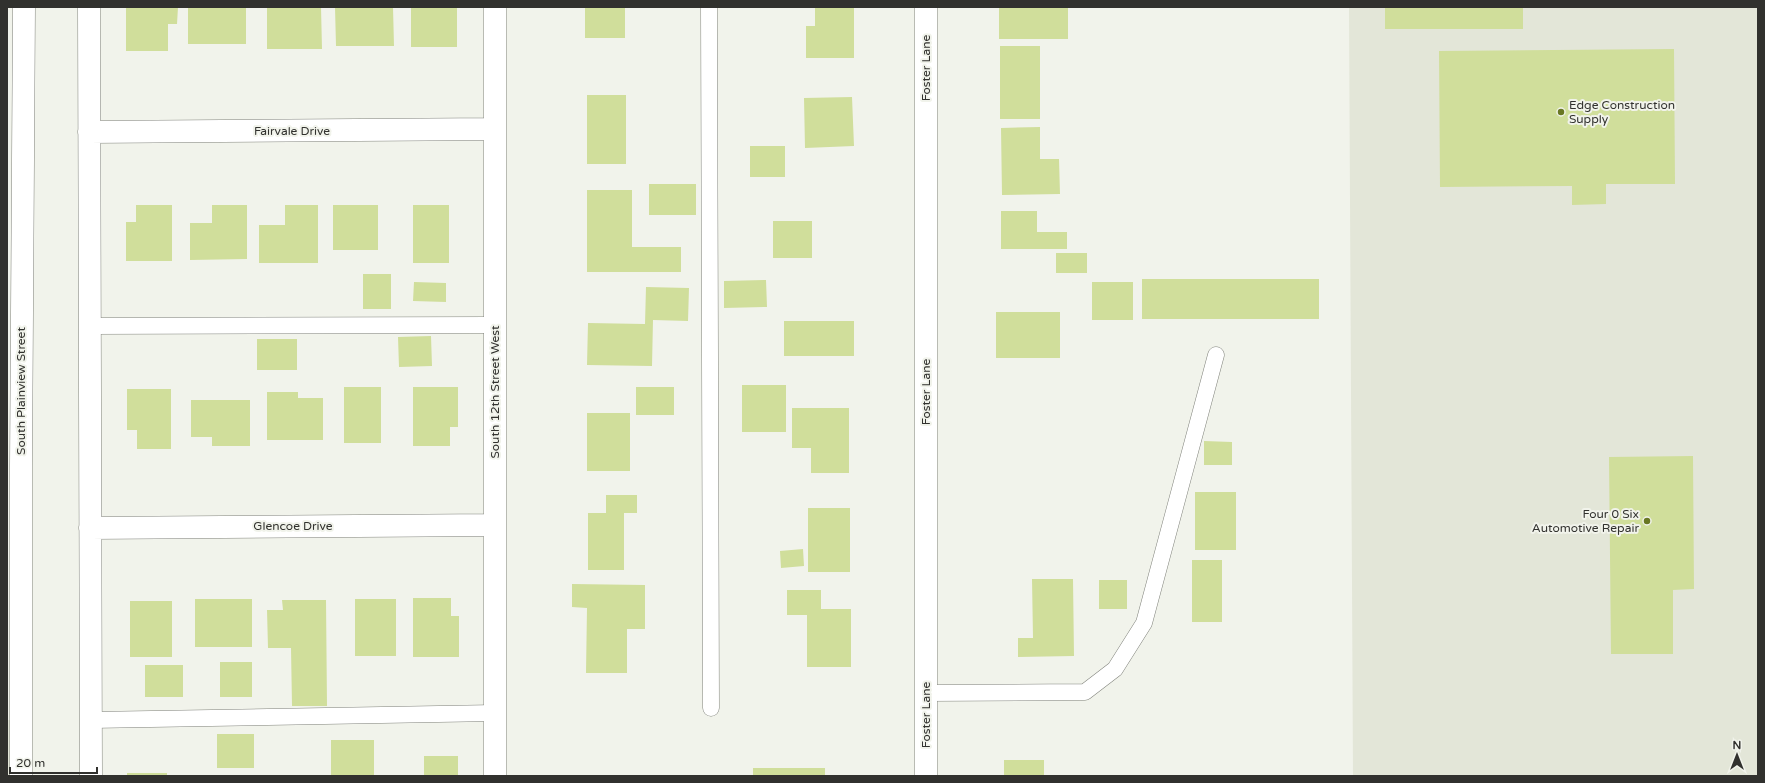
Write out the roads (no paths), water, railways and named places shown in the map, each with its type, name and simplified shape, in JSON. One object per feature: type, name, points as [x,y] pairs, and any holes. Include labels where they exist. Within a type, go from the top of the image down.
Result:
[{"type":"street","name":"South Plainview Street","points":[[21,776],[14,720],[14,466],[24,7]]},
{"type":"street","points":[[89,7],[91,776]]},
{"type":"street","name":"South 12th Street West","points":[[495,7],[495,776]]},
{"type":"street","name":"Foster Lane","points":[[926,7],[926,776]]},
{"type":"street","name":"Fairvale Drive","points":[[90,132],[495,129]]},
{"type":"street","name":"Glencoe Drive","points":[[90,528],[495,525]]},
{"type":"lane","points":[[709,7],[712,708]]},
{"type":"lane","points":[[90,326],[495,324]]},
{"type":"lane","points":[[926,693],[1084,692],[1114,669],[1144,623],[1216,355]]},
{"type":"lane","points":[[91,720],[495,714]]},
{"type":"place","name":"Edge Construction Supply","points":[[1561,112]]},
{"type":"place","name":"Four 0 Six Automotive Repair","points":[[1647,521]]}]
